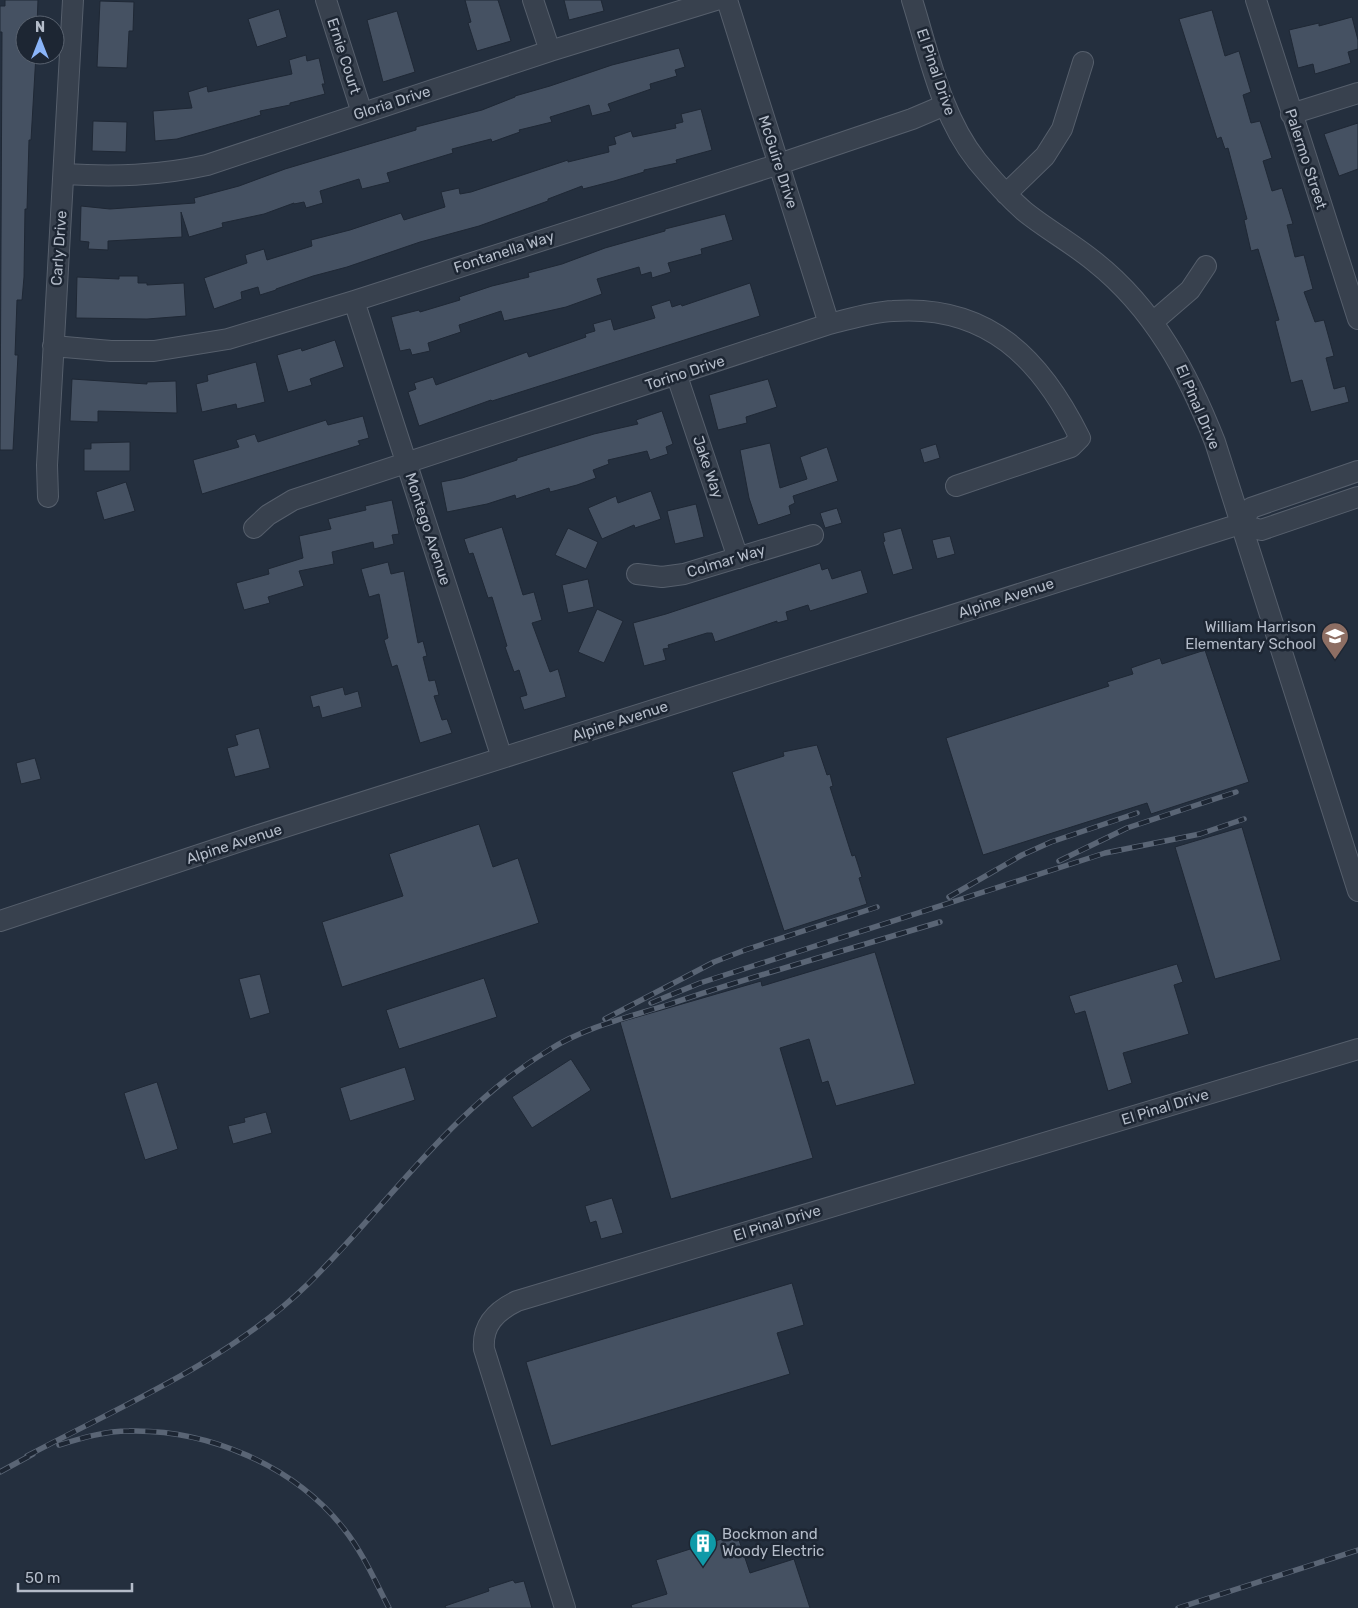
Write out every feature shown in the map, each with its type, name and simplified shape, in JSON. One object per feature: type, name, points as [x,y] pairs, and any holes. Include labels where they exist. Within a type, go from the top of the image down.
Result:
[{"type":"street","name":"Carly Drive","points":[[48,497],[46,465],[73,0]]},
{"type":"street","name":"Ernie Court","points":[[326,0],[362,113]]},
{"type":"street","points":[[533,0],[550,51]]},
{"type":"street","name":"Gloria Drive","points":[[64,174],[117,177],[176,172],[207,165],[550,51],[716,0]]},
{"type":"street","name":"McGuire Drive","points":[[727,0],[829,324]]},
{"type":"street","name":"El Pinal Drive","points":[[912,0],[946,105],[976,159],[1006,194],[1024,211],[1096,263],[1154,321],[1175,353],[1198,398],[1215,442],[1358,891]]},
{"type":"street","name":"Palermo Street","points":[[1256,0],[1291,114],[1352,279],[1358,319]]},
{"type":"street","points":[[1006,194],[1045,156],[1062,129],[1083,62]]},
{"type":"street","points":[[1291,114],[1358,93]]},
{"type":"street","name":"Fontanella Way","points":[[52,346],[119,351],[154,351],[194,346],[228,338],[354,300],[779,164],[912,120],[946,105]]},
{"type":"street","points":[[1154,321],[1190,290],[1206,266]]},
{"type":"street","name":"Montego Avenue","points":[[354,300],[502,758]]},
{"type":"street","name":"Torino Drive","points":[[254,528],[268,515],[293,500],[677,376],[829,324],[892,311],[917,310],[953,316],[982,326],[1004,338],[1029,360],[1050,385],[1080,438],[1072,448],[956,486]]},
{"type":"street","name":"Jake Way","points":[[677,376],[738,558]]},
{"type":"street","points":[[1240,524],[1251,508],[1358,471]]},
{"type":"street","name":"Alpine Avenue","points":[[0,921],[502,758],[1240,524],[1261,530],[1358,497]]},
{"type":"street","name":"Colmar Way","points":[[637,574],[662,577],[684,574],[813,535]]},
{"type":"street","name":"El Pinal Drive","points":[[565,1608],[484,1350],[487,1327],[502,1308],[535,1295],[1358,1049]]},
{"type":"building","points":[[5,0],[38,0],[37,15],[15,15],[15,65],[35,65],[31,140],[29,140],[27,209],[25,209],[24,277],[22,300],[17,300],[15,355],[18,355],[13,450],[0,450],[2,32],[0,32],[0,6],[5,6]]},
{"type":"building","points":[[465,0],[498,0],[511,41],[477,51],[468,23],[471,22]]},
{"type":"building","points":[[564,0],[601,0],[604,11],[569,20]]},
{"type":"building","points":[[100,1],[134,2],[133,31],[129,31],[127,68],[97,67]]},
{"type":"building","points":[[279,9],[287,37],[257,47],[248,19]]},
{"type":"building","points":[[1212,10],[1225,56],[1239,51],[1251,92],[1243,95],[1251,123],[1260,121],[1272,158],[1263,161],[1272,191],[1282,188],[1293,224],[1287,225],[1295,257],[1304,255],[1313,289],[1304,292],[1315,322],[1324,320],[1334,356],[1326,358],[1334,389],[1345,386],[1349,402],[1311,412],[1302,380],[1291,383],[1275,321],[1279,320],[1258,249],[1251,251],[1244,220],[1247,219],[1228,148],[1225,149],[1221,137],[1217,139],[1179,19]]},
{"type":"building","points":[[397,11],[415,72],[383,82],[367,20]]},
{"type":"building","points":[[1352,17],[1358,40],[1358,49],[1348,52],[1351,63],[1315,74],[1313,64],[1298,68],[1289,30],[1319,23],[1319,26]]},
{"type":"building","points":[[679,48],[685,67],[675,70],[677,76],[650,84],[651,89],[608,104],[611,111],[592,116],[589,105],[550,117],[552,122],[519,130],[520,132],[492,142],[491,139],[452,149],[453,153],[387,173],[390,182],[362,189],[359,179],[320,191],[323,203],[306,208],[304,202],[294,203],[264,214],[222,223],[223,227],[189,237],[181,212],[182,237],[108,241],[108,250],[88,249],[89,242],[80,241],[81,206],[110,209],[195,203],[194,198],[239,186],[285,169],[416,130],[416,127],[482,110],[515,96],[612,65]]},
{"type":"building","points":[[306,55],[307,61],[319,58],[325,84],[322,84],[325,94],[290,103],[290,105],[260,111],[261,115],[177,139],[155,141],[153,111],[192,108],[188,92],[207,86],[208,92],[292,74],[289,60]]},
{"type":"building","points":[[701,109],[712,150],[676,160],[677,163],[644,170],[644,172],[614,181],[583,189],[582,186],[548,199],[548,201],[479,226],[420,242],[260,295],[258,287],[241,292],[242,299],[214,309],[204,278],[247,263],[245,255],[264,249],[267,260],[312,246],[311,240],[350,230],[401,213],[404,220],[445,207],[441,192],[459,188],[460,194],[471,192],[568,160],[568,162],[609,152],[608,146],[616,144],[614,137],[631,131],[633,137],[676,128],[675,124],[683,122],[681,114]]},
{"type":"building","points":[[93,121],[127,122],[126,152],[92,151]]},
{"type":"building","points":[[1358,123],[1358,169],[1339,176],[1324,134]]},
{"type":"building","points":[[725,214],[733,240],[701,249],[702,254],[668,263],[671,272],[652,278],[651,272],[641,275],[639,267],[597,279],[602,294],[566,307],[504,321],[501,311],[459,325],[461,332],[428,343],[430,351],[412,355],[410,349],[400,351],[391,317],[419,310],[420,312],[460,300],[459,297],[492,286],[529,277],[528,273],[562,264],[605,248],[665,231],[665,229]]},
{"type":"building","points":[[119,276],[138,276],[138,283],[147,283],[147,285],[184,283],[186,316],[147,319],[76,318],[77,277],[119,279]]},
{"type":"building","points":[[750,283],[760,316],[491,400],[419,426],[408,392],[416,389],[414,383],[433,377],[436,385],[527,352],[529,357],[586,337],[585,334],[595,331],[593,324],[611,319],[614,330],[655,318],[651,306],[670,300],[672,307],[681,304],[682,306]]},
{"type":"building","points":[[335,340],[344,367],[310,379],[312,385],[288,392],[277,355],[301,348],[302,351]]},
{"type":"building","points":[[256,362],[265,402],[237,409],[236,404],[202,412],[196,384],[208,381],[207,375]]},
{"type":"building","points":[[72,379],[147,384],[147,382],[176,381],[177,413],[98,411],[98,422],[70,421]]},
{"type":"building","points":[[768,379],[777,407],[746,417],[747,423],[718,430],[709,395]]},
{"type":"building","points":[[662,411],[673,444],[666,447],[668,454],[650,460],[647,451],[608,460],[609,464],[593,470],[596,478],[577,485],[550,492],[549,488],[516,499],[515,495],[487,504],[447,512],[441,482],[462,478],[517,460],[517,458],[594,434],[638,424],[636,420]]},
{"type":"building","points":[[363,416],[369,438],[358,441],[360,445],[202,494],[193,460],[239,447],[236,440],[255,434],[258,442],[326,420],[328,425]]},
{"type":"building","points":[[130,442],[130,471],[84,471],[84,449],[91,449],[91,443]]},
{"type":"building","points":[[770,443],[780,488],[807,479],[800,457],[827,447],[838,481],[793,496],[795,503],[789,506],[791,514],[758,525],[749,498],[740,450]]},
{"type":"building","points":[[936,444],[940,458],[924,463],[920,449]]},
{"type":"building","points":[[126,482],[135,511],[104,520],[96,492]]},
{"type":"building","points":[[651,491],[661,519],[635,528],[634,525],[602,539],[588,508],[616,496],[618,503]]},
{"type":"building","points":[[392,500],[399,534],[392,535],[394,544],[374,549],[373,542],[332,552],[334,564],[299,571],[304,586],[268,597],[270,603],[244,610],[236,583],[269,574],[268,569],[303,558],[299,536],[331,529],[328,519],[366,510],[365,506]]},
{"type":"building","points":[[696,504],[704,537],[675,544],[667,511]]},
{"type":"building","points":[[837,508],[842,523],[825,528],[820,513]]},
{"type":"building","points":[[502,527],[523,595],[534,592],[542,620],[532,623],[550,672],[558,669],[566,697],[524,710],[520,697],[527,695],[519,670],[514,672],[505,647],[507,646],[492,597],[488,598],[473,553],[469,554],[464,539]]},
{"type":"building","points":[[568,528],[598,542],[586,569],[555,555]]},
{"type":"building","points":[[901,528],[913,569],[893,575],[883,542],[885,541],[883,533]]},
{"type":"building","points":[[950,536],[955,554],[937,559],[932,540]]},
{"type":"building","points":[[388,562],[391,574],[404,571],[418,643],[423,641],[427,656],[423,657],[429,681],[435,680],[439,695],[434,696],[442,720],[447,719],[452,733],[420,743],[397,665],[392,667],[384,640],[388,638],[379,594],[369,597],[361,569]]},
{"type":"building","points":[[820,563],[822,570],[828,568],[832,579],[861,570],[868,593],[810,611],[808,605],[786,612],[788,620],[777,623],[777,621],[715,642],[712,633],[707,633],[668,645],[669,648],[663,649],[666,660],[644,666],[633,623],[666,614]]},
{"type":"building","points":[[588,579],[594,607],[568,613],[562,585]]},
{"type":"building","points":[[597,609],[623,621],[604,663],[578,652]]},
{"type":"building","points":[[1205,650],[1249,782],[1151,814],[1147,803],[983,855],[946,738],[1109,686],[1107,682],[1133,674],[1131,668],[1160,658],[1162,664]]},
{"type":"building","points":[[343,687],[345,695],[358,691],[362,707],[322,718],[319,706],[313,708],[310,696]]},
{"type":"building","points":[[259,728],[270,768],[235,777],[227,748],[238,745],[235,735]]},
{"type":"building","points":[[817,745],[827,775],[830,774],[833,786],[830,787],[852,856],[855,855],[862,877],[859,878],[867,904],[784,931],[732,772],[784,756],[783,752]]},
{"type":"building","points":[[35,758],[41,779],[21,784],[16,763]]},
{"type":"building","points":[[479,824],[493,867],[518,858],[539,923],[342,987],[322,922],[403,896],[389,854]]},
{"type":"building","points":[[1242,827],[1281,960],[1215,979],[1175,847]]},
{"type":"building","points":[[875,952],[915,1084],[836,1106],[828,1081],[822,1083],[809,1039],[780,1048],[813,1158],[671,1199],[620,1022],[761,981],[762,986]]},
{"type":"building","points":[[1177,964],[1183,982],[1174,985],[1189,1034],[1123,1053],[1132,1083],[1108,1091],[1085,1011],[1075,1014],[1069,996]]},
{"type":"building","points":[[260,974],[270,1013],[250,1019],[239,979]]},
{"type":"building","points":[[484,978],[497,1017],[399,1049],[386,1010]]},
{"type":"building","points":[[571,1059],[591,1090],[532,1128],[512,1097]]},
{"type":"building","points":[[405,1067],[415,1100],[350,1121],[340,1088]]},
{"type":"building","points":[[157,1082],[178,1149],[145,1160],[124,1093]]},
{"type":"building","points":[[266,1112],[272,1133],[233,1144],[228,1126],[245,1122],[244,1118]]},
{"type":"building","points":[[612,1198],[623,1233],[601,1239],[596,1221],[590,1223],[585,1206]]},
{"type":"building","points":[[792,1283],[804,1325],[777,1333],[790,1374],[551,1446],[526,1362]]},
{"type":"building","name":"Bockmon and Woody Electric","points":[[737,1534],[750,1573],[794,1559],[810,1608],[632,1608],[631,1605],[667,1594],[656,1560]]},
{"type":"building","points":[[513,1580],[515,1583],[524,1581],[532,1608],[446,1608],[445,1606],[489,1591],[488,1588]]},
{"type":"railway","points":[[1059,861],[1127,828],[1236,792]]},
{"type":"railway","points":[[949,897],[1022,855],[1051,842],[1137,813]]},
{"type":"railway","points":[[651,1003],[700,983],[1105,853],[1200,834],[1244,819]]},
{"type":"railway","points":[[605,1019],[714,962],[877,907]]},
{"type":"railway","points":[[27,1456],[174,1380],[210,1359],[277,1311],[308,1284],[451,1129],[481,1100],[549,1050],[577,1035],[608,1023],[940,922]]},
{"type":"railway","points":[[59,1445],[111,1432],[159,1432],[219,1445],[248,1456],[275,1470],[301,1487],[324,1507],[344,1529],[357,1548],[389,1608]]},
{"type":"railway","points":[[0,1472],[33,1454]]},
{"type":"railway","points":[[1178,1608],[1358,1550]]},
{"type":"place","name":"William Harrison Elementary School","points":[[1335,660]]},
{"type":"place","name":"Bockmon and Woody Electric","points":[[703,1567]]}]
